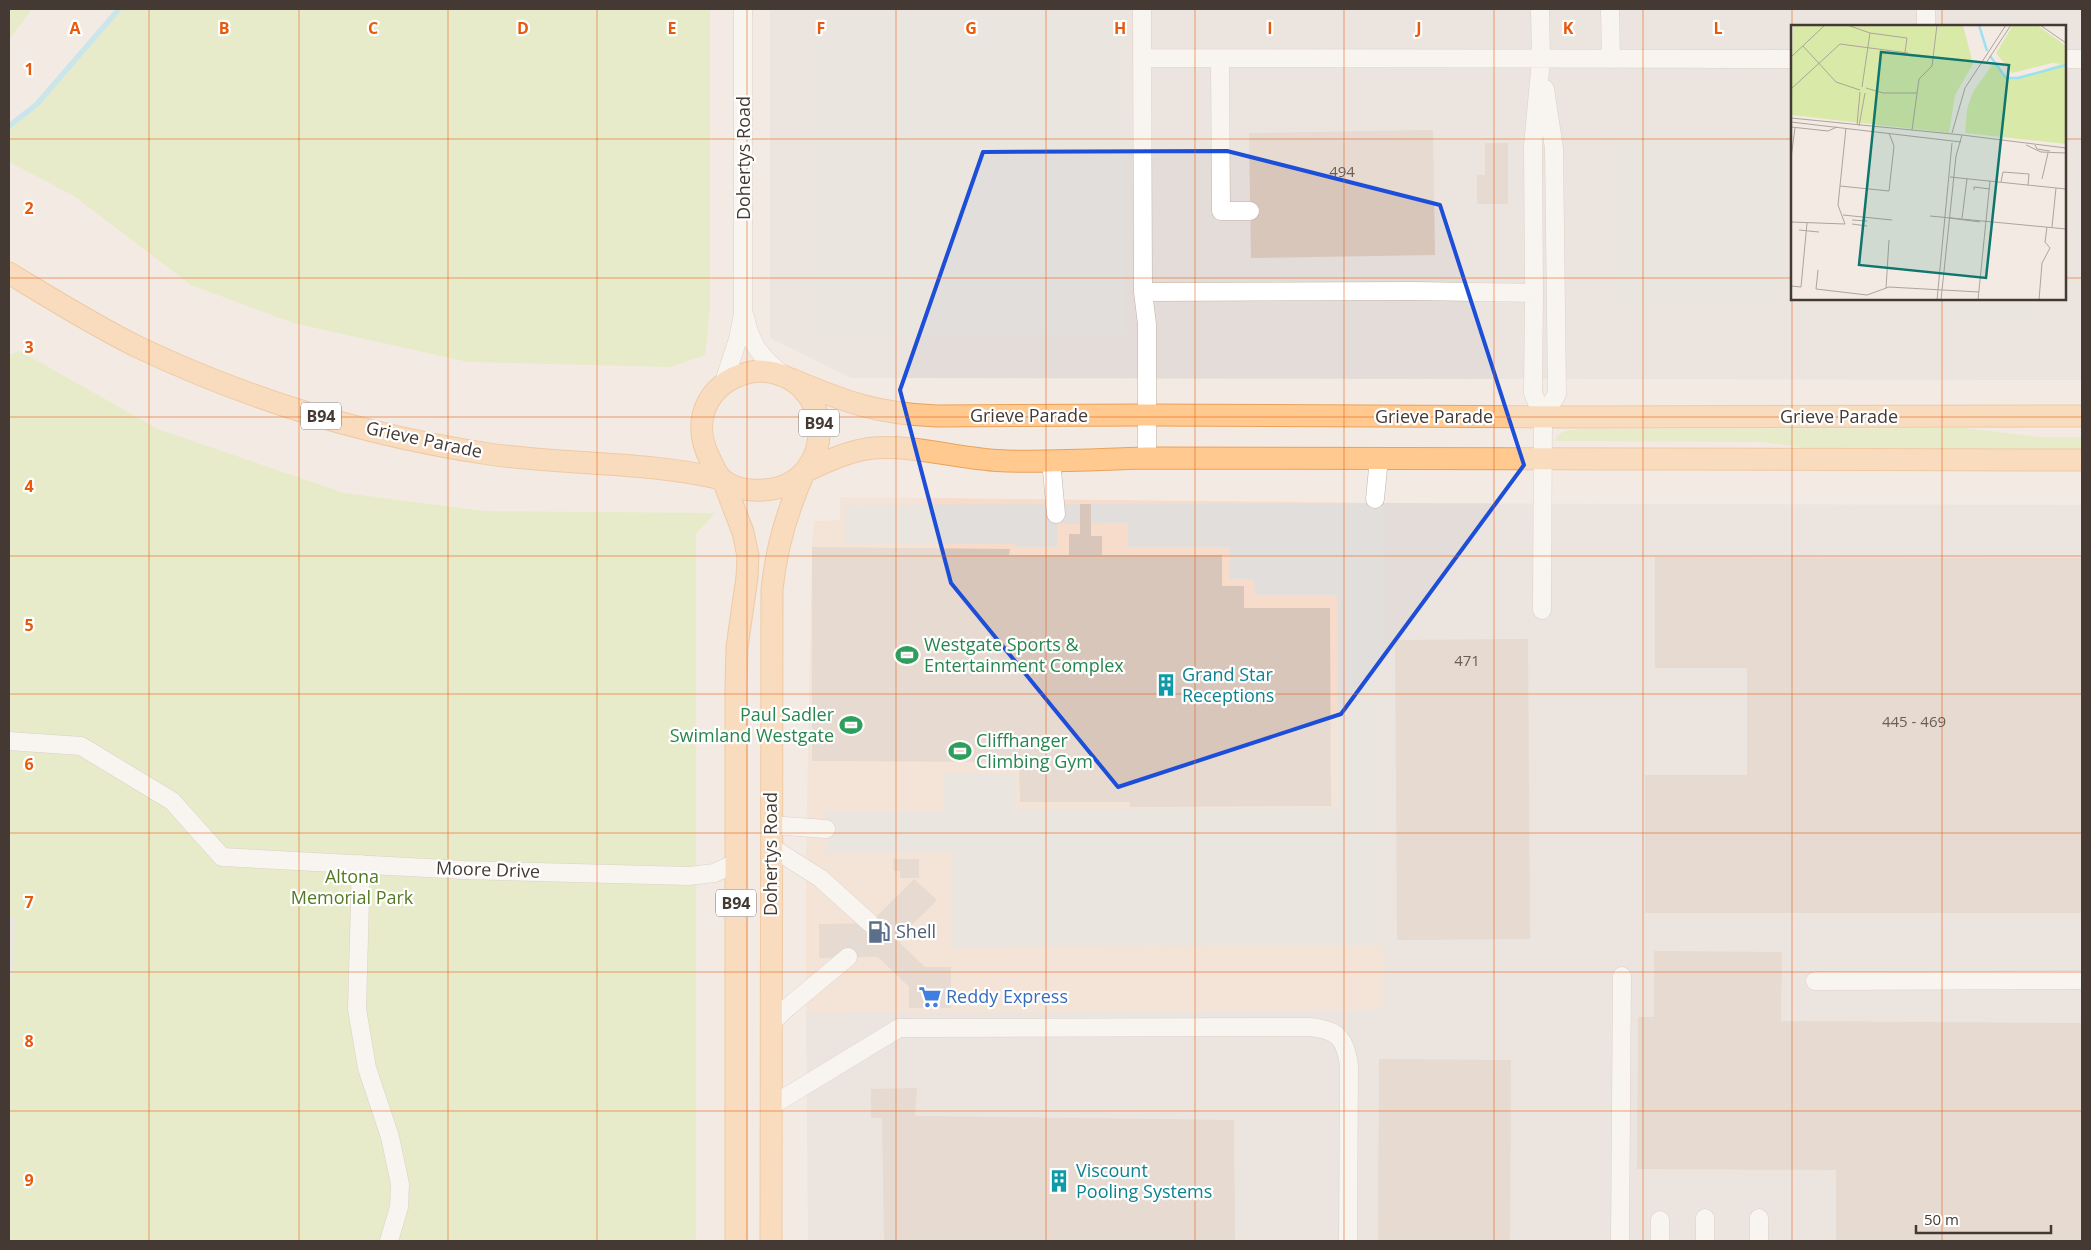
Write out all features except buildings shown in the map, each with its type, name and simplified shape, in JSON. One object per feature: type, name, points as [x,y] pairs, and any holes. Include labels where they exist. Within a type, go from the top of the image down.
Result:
[{"type":"main road","name":"Grieve Parade","points":[[9,273],[83,318],[140,348],[258,398],[413,440],[492,454],[661,468],[723,479]]},
{"type":"main road","points":[[788,377],[774,372],[758,371],[740,374],[720,386],[705,408],[702,432],[707,454],[723,479],[745,489],[766,490],[782,486],[805,472],[847,454],[874,448],[894,448],[984,460],[1148,458],[2082,460]]},
{"type":"main road","name":"Grieve Parade","points":[[788,377],[854,404],[905,415],[2082,416]]},
{"type":"main road","name":"B94","points":[[788,377],[803,388],[811,399],[819,423],[817,448],[805,472]]},
{"type":"main road","name":"Dohertys Road","points":[[771,1241],[771,648],[774,576],[778,548],[786,516],[805,472]]},
{"type":"main road","name":"Dohertys Road","points":[[723,479],[743,532],[748,556],[736,669],[736,1241]]},
{"type":"street","name":"Dohertys Road","points":[[720,386],[738,339],[743,306],[743,9]]},
{"type":"street","points":[[1142,9],[1143,292],[1147,324],[1148,458]]},
{"type":"street","points":[[1540,9],[1541,60],[1533,146],[1533,393],[1543,417],[1542,610]]},
{"type":"street","points":[[1610,9],[1611,59]]},
{"type":"street","points":[[1926,9],[1926,25]]},
{"type":"street","points":[[1142,58],[1791,59]]},
{"type":"street","points":[[1220,58],[1221,211],[1250,211]]},
{"type":"street","points":[[1541,60],[1554,148],[1557,394],[1543,417]]},
{"type":"street","points":[[2066,60],[2082,60]]},
{"type":"street","points":[[1143,292],[1414,291],[1534,293]]},
{"type":"street","name":"Dohertys Road","points":[[743,306],[747,327],[756,349],[768,363],[788,377]]},
{"type":"street","points":[[1375,499],[1378,458]]},
{"type":"street","points":[[1051,460],[1056,514]]},
{"type":"street","name":"Moore Drive","points":[[9,741],[81,746],[172,801],[222,857],[464,870],[688,876],[714,873],[736,863]]},
{"type":"street","points":[[771,825],[826,829]]},
{"type":"street","points":[[771,847],[820,878],[870,923]]},
{"type":"street","points":[[361,864],[357,1009],[367,1068],[390,1137],[400,1184],[399,1207],[390,1241]]},
{"type":"street","points":[[771,1023],[848,957]]},
{"type":"street","points":[[1620,1241],[1622,976]]},
{"type":"street","points":[[1815,981],[2082,980]]},
{"type":"street","points":[[771,1106],[899,1028],[1325,1028],[1338,1036],[1347,1048],[1349,1065],[1348,1241]]},
{"type":"street","points":[[1705,1218],[1705,1241]]},
{"type":"street","points":[[1759,1218],[1759,1241]]},
{"type":"street","points":[[1660,1220],[1660,1241]]},
{"type":"highlighted area","points":[[1227,151],[1440,205],[1524,465],[1341,714],[1118,787],[951,583],[900,390],[983,152]]},
{"type":"shaded area","points":[[770,9],[2082,9],[2082,380],[851,378],[770,338]]},
{"type":"shaded area","points":[[808,9],[1124,9],[1126,335],[809,335]]},
{"type":"shaded area","points":[[1791,128],[1791,300],[2042,300],[2043,320],[1616,313],[1609,130]]},
{"type":"shaded area","points":[[840,497],[1384,503],[1385,945],[1383,1011],[806,1013],[806,847],[812,547],[814,521],[840,520]]},
{"type":"shaded area","points":[[1384,503],[2082,505],[2082,1241],[808,1241],[806,1013],[1383,1010]]},
{"type":"shaded area","points":[[1384,503],[1385,945],[952,947],[951,852],[827,853],[826,812],[944,812],[944,773],[1015,773],[1015,809],[1338,808],[1337,595],[1255,595],[1254,579],[1230,579],[1230,547],[1128,547],[1128,523],[1057,524],[1057,547],[1015,547],[1015,544],[845,544],[845,505]]},
{"type":"shaded area","points":[[9,918],[15,918],[13,978],[9,977]]},
{"type":"green space","points":[[9,9],[32,9],[9,40]]},
{"type":"green space","points":[[119,9],[710,9],[710,309],[705,355],[671,367],[468,362],[293,323],[191,285],[74,196],[9,162],[9,126],[36,105]]},
{"type":"green space","name":"Altona Memorial Park","points":[[20,351],[158,429],[344,493],[485,511],[715,513],[696,534],[696,1241],[9,1241],[9,355]]},
{"type":"green space","points":[[1964,428],[2040,437],[2082,437],[2082,450],[1836,452],[1762,442],[1557,441],[1556,439],[1562,432],[1578,429]]},
{"type":"waterway","points":[[9,126],[36,105],[119,9]]},
{"type":"tunnel","points":[[848,957],[870,923]]},
{"type":"place","name":"Westgate Sports & Entertainment Complex","points":[[907,655]]},
{"type":"place","name":"Grand Star Receptions","points":[[1166,685]]},
{"type":"place","name":"Paul Sadler Swimland Westgate","points":[[851,725]]},
{"type":"place","name":"Cliffhanger Climbing Gym","points":[[960,751]]},
{"type":"place","name":"Shell","points":[[879,932]]},
{"type":"place","name":"Reddy Express","points":[[930,997]]},
{"type":"place","name":"Viscount Pooling Systems","points":[[1059,1181]]}]
